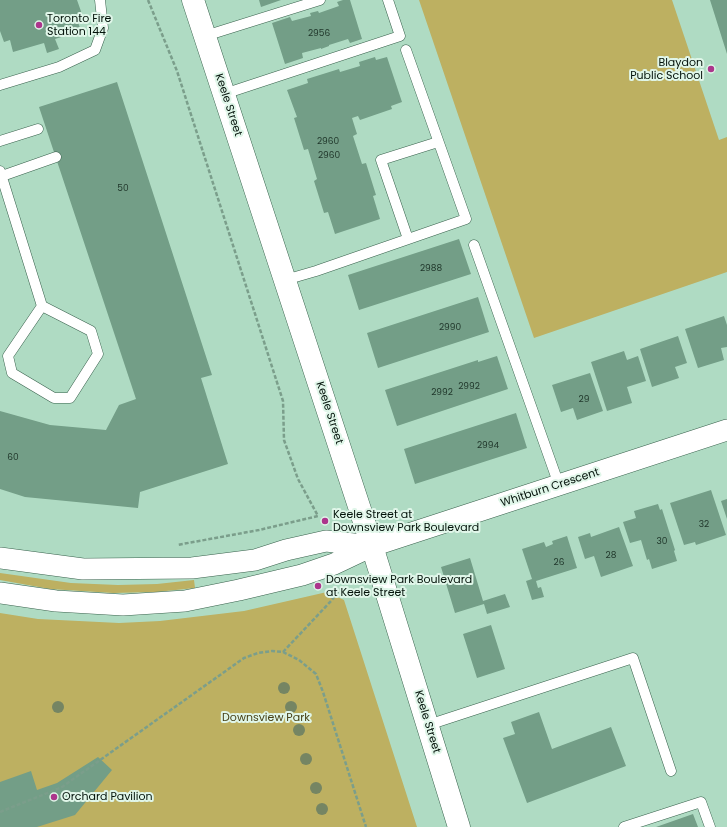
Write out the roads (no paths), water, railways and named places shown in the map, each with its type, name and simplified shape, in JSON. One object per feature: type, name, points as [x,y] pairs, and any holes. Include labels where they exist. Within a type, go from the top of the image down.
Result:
[{"type":"main road","name":"Keele Street","points":[[193,0],[372,546],[459,827]]},
{"type":"street","name":"Whitburn Crescent","points":[[0,593],[56,601],[123,605],[185,601],[239,590],[302,575],[334,564],[372,546],[727,430]]},
{"type":"street","points":[[0,558],[83,570],[192,568],[255,560],[286,550],[326,541],[372,546]]},
{"type":"lane","points":[[0,85],[59,66],[95,50],[103,28],[100,0]]},
{"type":"lane","points":[[205,36],[320,0]]},
{"type":"lane","points":[[224,94],[400,36],[388,0]]},
{"type":"lane","points":[[285,280],[316,271],[466,219],[406,50]]},
{"type":"lane","points":[[0,141],[38,129]]},
{"type":"lane","points":[[408,239],[381,160],[438,142]]},
{"type":"lane","points":[[42,306],[8,356],[12,373],[54,398],[70,398],[98,354],[91,331],[42,306],[1,173],[56,157]]},
{"type":"lane","points":[[474,245],[559,485]]},
{"type":"lane","points":[[428,725],[633,658],[671,771]]},
{"type":"lane","points":[[624,827],[701,802],[710,827]]},
{"type":"place","name":"Toronto Fire Station 144","points":[[39,25]]},
{"type":"place","name":"Blaydon Public School","points":[[711,69]]},
{"type":"place","name":"Keele Street at Downsview Park Boulevard","points":[[325,521]]},
{"type":"place","name":"Downsview Park Boulevard at Keele Street","points":[[318,586]]},
{"type":"place","name":"Orchard Pavilion","points":[[54,797]]},
{"type":"park label","name":"Downsview Park","points":[[266,718]]}]
